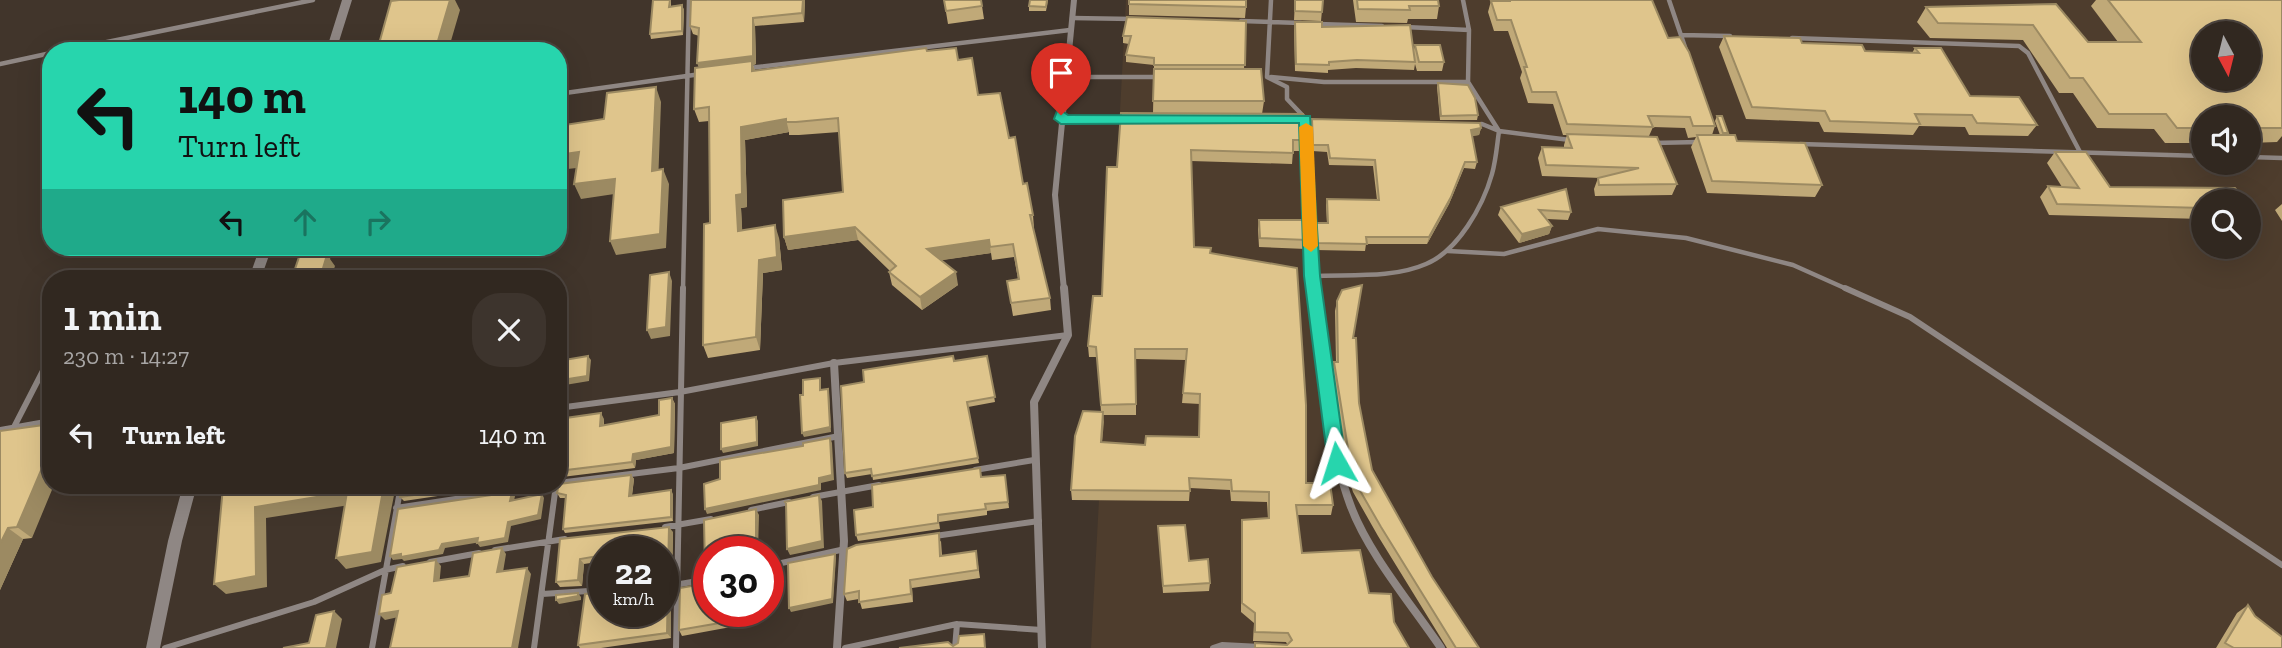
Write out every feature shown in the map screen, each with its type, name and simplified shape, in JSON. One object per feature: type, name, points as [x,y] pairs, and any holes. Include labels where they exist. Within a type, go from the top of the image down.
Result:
[{"type":"street","points":[[334,42],[348,0]]},
{"type":"street","points":[[1042,648],[1034,402],[1068,335],[1055,195],[1074,0]]},
{"type":"street","points":[[1312,276],[1337,463],[1350,505],[1363,533],[1441,648]]},
{"type":"street","points":[[834,363],[844,491],[844,549],[837,648]]},
{"type":"street","points":[[153,648],[188,494]]},
{"type":"lane","points":[[107,42],[313,0]]},
{"type":"lane","points":[[1266,77],[1271,0]]},
{"type":"lane","points":[[1266,77],[1287,87],[1287,99],[1306,119],[1312,276],[1412,268],[1439,258],[1448,251],[1490,182],[1499,131],[1468,82],[1469,30],[1463,0]]},
{"type":"lane","points":[[1669,0],[1689,59]]},
{"type":"lane","points":[[678,536],[689,2],[701,3]]},
{"type":"lane","points":[[1072,18],[1139,19]]},
{"type":"lane","points":[[1231,21],[1390,27]]},
{"type":"lane","points":[[1403,27],[1469,30]]},
{"type":"lane","points":[[740,69],[1070,30]]},
{"type":"lane","points":[[1681,35],[1736,37]]},
{"type":"lane","points":[[1791,38],[2020,46],[2028,53],[2080,152]]},
{"type":"lane","points":[[0,64],[42,55]]},
{"type":"lane","points":[[567,93],[713,73]]},
{"type":"lane","points":[[1065,77],[1172,77]]},
{"type":"lane","points":[[1253,77],[1324,82],[1468,82]]},
{"type":"lane","points":[[1061,119],[1129,119]]},
{"type":"lane","points":[[1292,119],[1318,120]]},
{"type":"lane","points":[[1461,126],[1482,124],[1499,131],[1576,140]]},
{"type":"lane","points":[[1649,143],[1704,142]]},
{"type":"lane","points":[[1787,144],[2191,156]]},
{"type":"lane","points":[[2261,157],[2282,158]]},
{"type":"lane","points":[[1448,251],[1504,254],[1598,229],[1686,238],[1793,265],[1910,317],[2282,565]]},
{"type":"lane","points":[[567,406],[680,392],[834,363],[1068,335]]},
{"type":"lane","points":[[14,427],[42,373]]},
{"type":"lane","points":[[0,430],[42,422]]},
{"type":"lane","points":[[567,483],[679,468],[839,436]]},
{"type":"lane","points":[[966,471],[1034,460]]},
{"type":"lane","points":[[805,499],[884,484]]},
{"type":"lane","points":[[372,648],[399,494]]},
{"type":"lane","points":[[396,508],[489,494]]},
{"type":"lane","points":[[534,648],[555,494]]},
{"type":"lane","points":[[741,512],[792,502]]},
{"type":"lane","points":[[652,529],[716,518]]},
{"type":"lane","points":[[922,538],[1039,521]]},
{"type":"lane","points":[[419,563],[574,538]]},
{"type":"lane","points":[[784,562],[857,547]]},
{"type":"lane","points":[[164,648],[314,602],[386,570],[408,565]]},
{"type":"lane","points":[[542,594],[588,591]]},
{"type":"lane","points":[[955,648],[957,624]]},
{"type":"lane","points":[[845,648],[957,624],[1042,630]]},
{"type":"lane","points":[[676,627],[676,648]]},
{"type":"lane","points":[[1213,648],[1222,645],[1272,647]]},
{"type":"shaded area","points":[[1126,0],[2282,0],[2282,648],[1091,648]]},
{"type":"building","points":[[450,0],[438,42],[380,42],[391,1]]},
{"type":"building","points":[[653,0],[670,0],[669,7],[682,5],[682,31],[650,34]]},
{"type":"building","points":[[691,0],[803,0],[802,13],[753,18],[753,56],[697,63],[699,28],[690,26]]},
{"type":"building","points":[[944,0],[981,0],[982,6],[946,11]]},
{"type":"building","points":[[1030,0],[1047,0],[1046,7],[1029,6]]},
{"type":"building","points":[[1129,0],[1246,0],[1246,7],[1129,4]]},
{"type":"building","points":[[1295,0],[1323,0],[1322,12],[1295,11]]},
{"type":"building","points":[[1357,0],[1438,0],[1439,6],[1409,6],[1410,10],[1358,9]]},
{"type":"building","points":[[1652,0],[1668,38],[1680,37],[1689,52],[1715,126],[1693,126],[1690,117],[1654,116],[1648,116],[1653,127],[1567,124],[1556,92],[1532,92],[1524,67],[1527,67],[1511,20],[1497,20],[1491,1]]},
{"type":"building","points":[[2108,0],[2282,0],[2282,128],[2261,128],[2261,105],[2191,105],[2191,128],[2177,128],[2166,114],[2109,114],[2083,78],[2070,78],[2033,25],[1938,23],[1926,7],[2056,4],[2088,42],[2141,42]]},
{"type":"building","points":[[1127,17],[1246,21],[1245,65],[1154,65],[1154,58],[1126,55],[1131,36],[1123,36]]},
{"type":"building","points":[[1295,22],[1322,22],[1322,27],[1410,25],[1415,62],[1357,60],[1329,62],[1329,65],[1296,64]]},
{"type":"building","points":[[1724,36],[1800,38],[1802,43],[1862,45],[1865,51],[1919,53],[1915,48],[1941,48],[1970,96],[2019,97],[2037,125],[1977,123],[1972,115],[1915,114],[1920,124],[1830,121],[1825,111],[1752,107]]},
{"type":"building","points":[[1415,45],[1440,45],[1444,62],[1419,62]]},
{"type":"building","points":[[926,48],[927,51],[956,48],[958,60],[972,58],[978,95],[1000,93],[1009,138],[1015,137],[1023,184],[1027,183],[1033,215],[1030,215],[1050,298],[1011,303],[1007,281],[1019,279],[1013,244],[990,247],[989,240],[927,249],[956,272],[920,297],[889,272],[896,266],[855,227],[784,237],[783,200],[843,192],[838,118],[796,122],[786,122],[786,119],[741,127],[742,194],[736,195],[738,231],[775,225],[777,257],[759,260],[756,337],[703,345],[704,224],[710,223],[709,107],[694,109],[695,68],[752,61],[752,71]]},
{"type":"building","points":[[1154,69],[1261,69],[1264,101],[1153,101]]},
{"type":"building","points":[[1438,83],[1468,85],[1475,98],[1478,115],[1441,116]]},
{"type":"building","points":[[656,87],[652,171],[663,169],[660,234],[610,241],[615,179],[574,184],[579,152],[567,154],[567,125],[604,119],[607,93]]},
{"type":"building","points":[[1121,113],[1303,114],[1304,140],[1293,140],[1293,153],[1191,150],[1194,247],[1211,248],[1210,253],[1297,268],[1306,405],[1306,483],[1330,483],[1333,505],[1296,505],[1302,553],[1360,550],[1369,593],[1391,594],[1394,622],[1409,648],[1255,648],[1255,643],[1287,645],[1292,640],[1288,633],[1255,632],[1255,613],[1242,603],[1242,520],[1269,518],[1269,492],[1232,491],[1231,480],[1189,478],[1190,491],[1071,490],[1075,436],[1083,411],[1103,412],[1101,442],[1145,445],[1146,436],[1199,437],[1200,394],[1183,393],[1187,349],[1135,349],[1136,404],[1101,405],[1096,347],[1088,346],[1093,296],[1102,296],[1107,167],[1117,167]]},
{"type":"building","points":[[1717,116],[1722,116],[1728,133],[1723,133]]},
{"type":"building","points":[[1312,119],[1480,123],[1481,128],[1471,130],[1477,162],[1465,162],[1451,197],[1429,237],[1366,237],[1367,244],[1317,243],[1316,223],[1328,223],[1327,199],[1379,200],[1375,160],[1330,158],[1328,145],[1313,145]]},
{"type":"building","points":[[1567,134],[1657,137],[1677,184],[1599,185],[1598,178],[1639,168],[1546,165],[1542,147],[1572,148]]},
{"type":"building","points":[[1697,135],[1735,135],[1737,141],[1805,143],[1822,185],[1712,181]]},
{"type":"building","points":[[2055,152],[2086,152],[2110,187],[2236,189],[2191,189],[2191,208],[2057,204],[2048,186],[2079,188]]},
{"type":"building","points":[[1566,189],[1571,212],[1539,210],[1552,226],[1522,234],[1501,207]]},
{"type":"building","points":[[1259,220],[1307,220],[1307,240],[1260,238]]},
{"type":"building","points":[[299,256],[327,256],[322,270],[295,270]]},
{"type":"building","points":[[669,272],[666,327],[647,330],[650,275]]},
{"type":"building","points":[[1362,285],[1353,338],[1356,338],[1359,403],[1372,470],[1432,577],[1479,648],[1456,648],[1355,482],[1334,362],[1338,362],[1337,301],[1342,290]]},
{"type":"building","points":[[588,356],[587,376],[567,379],[567,360]]},
{"type":"building","points":[[953,356],[954,361],[987,356],[995,397],[967,402],[978,458],[872,476],[871,469],[845,473],[841,386],[864,382],[863,370]]},
{"type":"building","points":[[820,378],[820,390],[828,389],[830,427],[802,433],[800,395],[803,395],[803,380]]},
{"type":"building","points":[[672,398],[671,447],[633,454],[632,462],[567,470],[567,418],[601,413],[600,426],[659,415],[659,400]]},
{"type":"building","points":[[756,417],[757,442],[721,449],[721,423]]},
{"type":"building","points":[[42,425],[42,468],[17,527],[8,528],[0,544],[0,431]]},
{"type":"building","points":[[830,438],[832,475],[819,478],[819,485],[705,509],[704,484],[720,479],[720,460],[803,446],[803,443]]},
{"type":"building","points":[[980,468],[981,477],[1005,475],[1008,502],[985,504],[986,509],[938,515],[938,523],[856,535],[854,510],[873,507],[872,485]]},
{"type":"building","points":[[631,475],[629,496],[671,490],[671,517],[563,529],[566,495],[562,494],[567,494],[567,483]]},
{"type":"building","points":[[222,494],[335,494],[255,507],[256,576],[214,584]]},
{"type":"building","points":[[347,494],[382,494],[372,552],[336,558]]},
{"type":"building","points":[[499,494],[512,494],[510,501],[542,494],[538,515],[508,522],[505,538],[477,543],[478,538],[442,544],[439,550],[401,557],[401,554],[390,556],[398,509]]},
{"type":"building","points":[[819,495],[822,541],[787,549],[784,502]]},
{"type":"building","points":[[756,509],[756,536],[704,536],[704,520]]},
{"type":"building","points":[[1185,525],[1189,561],[1208,559],[1210,583],[1163,586],[1158,526]]},
{"type":"building","points":[[669,527],[669,536],[588,536],[588,558],[580,559],[578,580],[556,582],[560,539]]},
{"type":"building","points":[[939,533],[940,556],[976,551],[978,570],[910,580],[911,594],[859,602],[859,591],[844,594],[847,549],[856,545]]},
{"type":"building","points":[[502,548],[497,572],[527,568],[512,648],[390,648],[398,611],[379,614],[382,595],[391,593],[397,567],[436,560],[434,581],[469,576],[473,553]]},
{"type":"building","points":[[835,554],[832,599],[789,608],[788,563]]},
{"type":"building","points":[[693,586],[693,627],[697,627],[679,630],[680,588]]},
{"type":"building","points":[[578,593],[578,596],[556,600],[556,595]]},
{"type":"building","points":[[585,594],[588,594],[588,627],[667,627],[667,633],[578,645]]},
{"type":"building","points":[[2248,605],[2255,616],[2282,637],[2282,648],[2234,648],[2225,643]]},
{"type":"building","points":[[334,611],[326,648],[283,648],[309,643],[316,615]]},
{"type":"building","points":[[984,634],[985,648],[899,648],[948,642],[953,646],[958,643],[959,636]]},
{"type":"slow traffic","points":[[1306,127],[1311,246]]},
{"type":"route","points":[[1061,115],[1061,119],[1306,119],[1312,276],[1337,463]]}]
